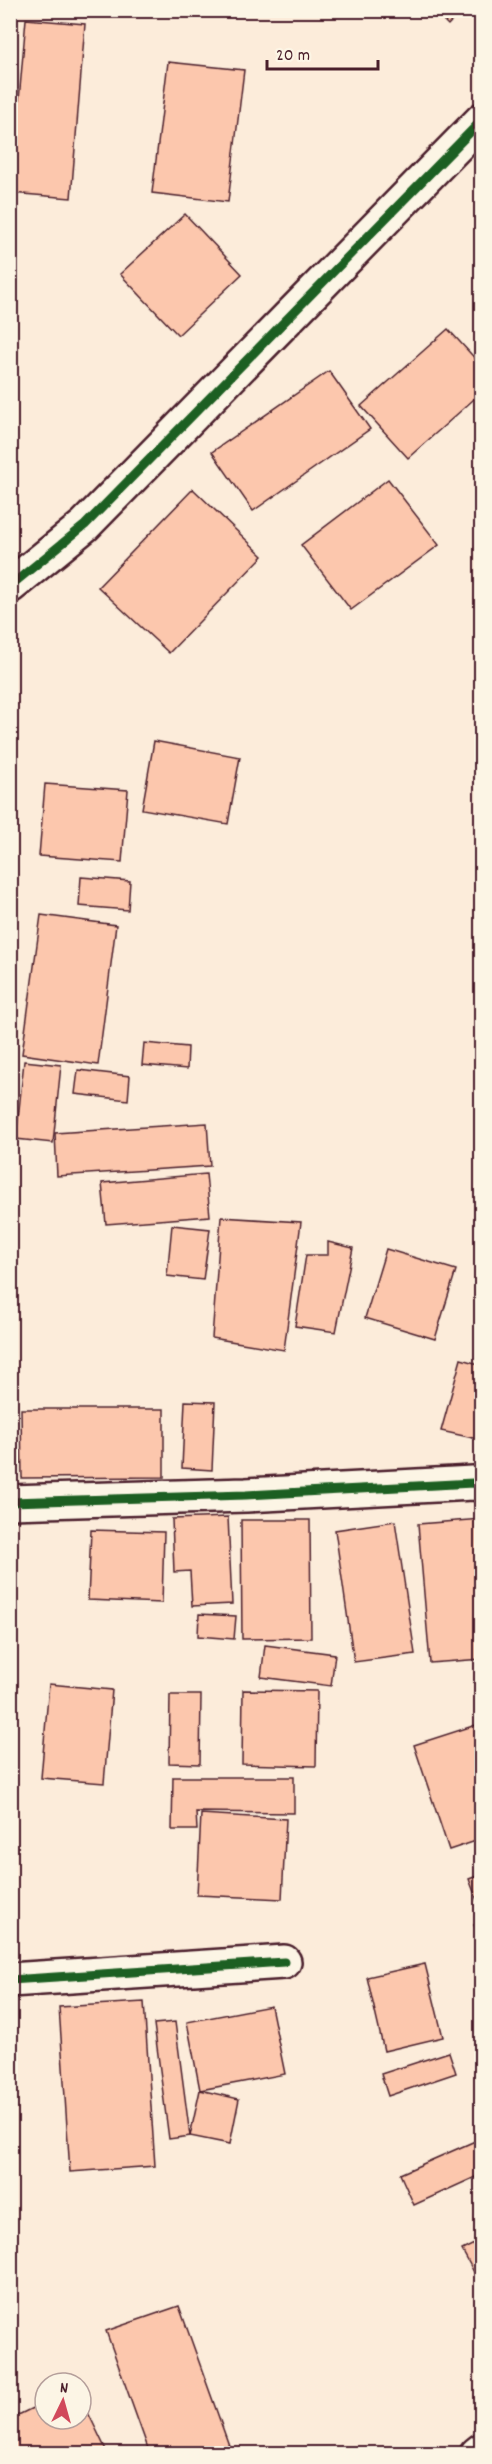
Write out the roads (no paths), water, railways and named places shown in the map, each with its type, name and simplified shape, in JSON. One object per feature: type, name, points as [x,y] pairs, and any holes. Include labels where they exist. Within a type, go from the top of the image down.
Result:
[{"type":"street","points":[[10,586],[85,525],[482,120]]},
{"type":"street","points":[[10,1502],[246,1495],[473,1483],[482,1485]]},
{"type":"street","points":[[10,1980],[284,1962]]},
{"type":"street","points":[[477,2454],[482,2450]]}]
